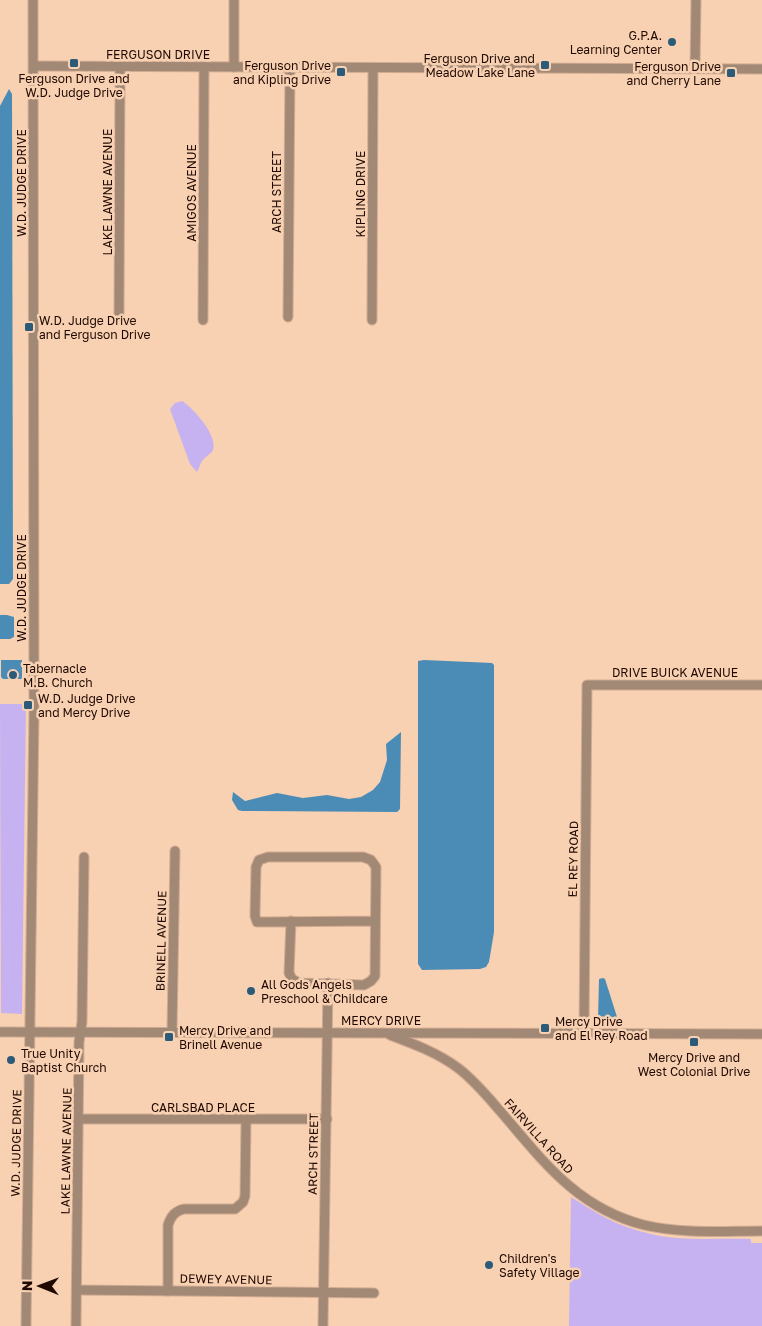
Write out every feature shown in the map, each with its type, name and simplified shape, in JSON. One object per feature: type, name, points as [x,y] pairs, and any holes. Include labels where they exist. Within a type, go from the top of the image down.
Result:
[{"type":"street","name":"W.D. JUDGE DRIVE","points":[[26,1326],[34,712],[34,0]]},
{"type":"street","points":[[234,0],[234,67]]},
{"type":"street","points":[[696,0],[696,69]]},
{"type":"street","name":"FERGUSON DRIVE","points":[[34,66],[762,70]]},
{"type":"street","name":"LAKE LAWNE AVENUE","points":[[120,66],[120,319]]},
{"type":"street","name":"AMIGOS AVENUE","points":[[203,320],[204,67]]},
{"type":"street","name":"ARCH STREET","points":[[288,317],[290,67]]},
{"type":"street","name":"KIPLING DRIVE","points":[[372,320],[373,68]]},
{"type":"street","name":"DRIVE BUICK AVENUE","points":[[587,685],[762,685]]},
{"type":"street","name":"EL REY ROAD","points":[[584,1034],[587,685]]},
{"type":"street","name":"BRINELL AVENUE","points":[[172,1032],[175,851]]},
{"type":"street","name":"LAKE LAWNE AVENUE","points":[[76,1326],[84,856]]},
{"type":"street","points":[[290,921],[289,973],[292,980],[299,983],[364,985],[375,976],[376,867],[371,860],[363,857],[268,857],[259,860],[256,867],[255,916],[258,922],[290,921],[375,921]]},
{"type":"street","name":"ARCH STREET","points":[[323,1326],[328,984]]},
{"type":"street","name":"MERCY DRIVE","points":[[0,1032],[762,1034]]},
{"type":"street","name":"FAIRVILLA ROAD","points":[[386,1033],[427,1049],[458,1068],[487,1096],[549,1169],[581,1196],[604,1209],[644,1225],[674,1230],[762,1231]]},
{"type":"street","points":[[424,1033],[427,1049]]},
{"type":"street","name":"CARLSBAD PLACE","points":[[79,1119],[327,1119]]},
{"type":"street","points":[[168,1290],[168,1225],[174,1213],[184,1209],[235,1209],[243,1202],[246,1191],[246,1120]]},
{"type":"street","name":"DEWEY AVENUE","points":[[77,1290],[374,1293]]},
{"type":"shaded area","points":[[182,401],[204,422],[214,444],[213,450],[202,461],[197,472],[190,464],[170,409],[175,403]]},
{"type":"shaded area","points":[[0,704],[26,704],[22,1014],[1,1013]]},
{"type":"shaded area","points":[[571,1197],[617,1223],[647,1233],[685,1239],[751,1239],[751,1243],[762,1243],[762,1326],[569,1326]]},
{"type":"water","points":[[9,89],[12,94],[13,579],[9,584],[0,584],[0,106]]},
{"type":"water","points":[[0,615],[14,617],[14,637],[0,639]]},
{"type":"water","points":[[1,660],[22,660],[22,679],[3,679],[1,677]]},
{"type":"water","points":[[418,661],[492,663],[494,665],[494,932],[489,962],[486,967],[480,969],[422,970],[418,964]]},
{"type":"water","points":[[401,732],[400,809],[397,812],[242,811],[238,810],[232,800],[233,792],[245,801],[277,793],[303,798],[327,795],[349,799],[361,797],[373,790],[380,782],[387,760],[386,744]]},
{"type":"water","points":[[599,979],[605,979],[617,1017],[615,1021],[605,1022],[598,1019]]},
{"type":"place","name":"G.P.A. Learning Center","points":[[672,42]]},
{"type":"place","name":"Ferguson Drive and W.D. Judge Drive","points":[[74,63]]},
{"type":"place","name":"Ferguson Drive and Meadow Lake Lane","points":[[545,65]]},
{"type":"place","name":"Ferguson Drive and Kipling Drive","points":[[341,72]]},
{"type":"place","name":"Ferguson Drive and Cherry Lane","points":[[731,73]]},
{"type":"place","name":"W.D. Judge Drive and Ferguson Drive","points":[[29,327]]},
{"type":"place","name":"Tabernacle M.B. Church","points":[[13,675]]},
{"type":"place","name":"W.D. Judge Drive and Mercy Drive","points":[[28,705]]},
{"type":"place","name":"All Gods Angels Preschool & Childcare","points":[[251,991]]},
{"type":"place","name":"Mercy Drive and El Rey Road","points":[[545,1028]]},
{"type":"place","name":"Mercy Drive and Brinell Avenue","points":[[169,1037]]},
{"type":"place","name":"Mercy Drive and West Colonial Drive","points":[[694,1042]]},
{"type":"place","name":"True Unity Baptist Church","points":[[11,1060]]},
{"type":"place","name":"Children's Safety Village","points":[[489,1265]]}]
